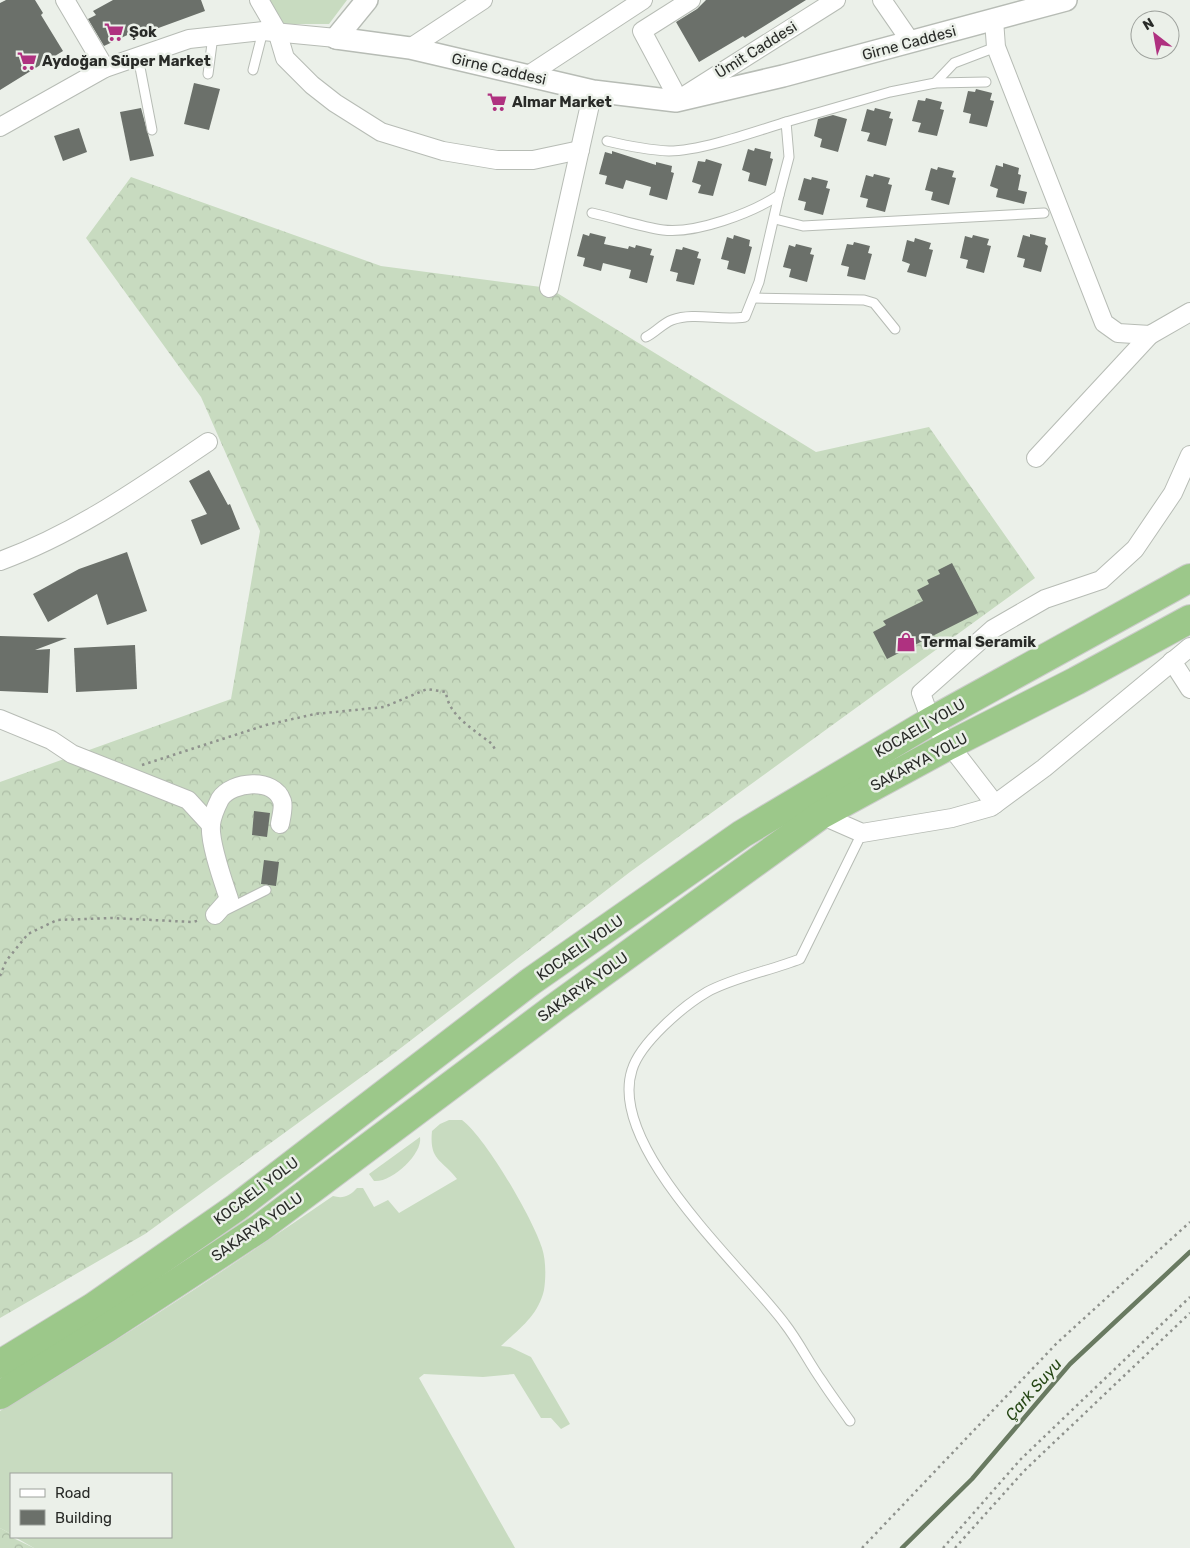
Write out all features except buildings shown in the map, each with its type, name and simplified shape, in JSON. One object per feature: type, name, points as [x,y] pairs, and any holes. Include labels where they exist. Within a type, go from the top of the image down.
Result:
[{"type":"highway","name":"KOCAELİ YOLU","points":[[0,1364],[93,1307],[237,1207],[530,982],[742,834],[931,721],[1190,578]]},
{"type":"highway","name":"SAKARYA YOLU","points":[[0,1395],[108,1328],[260,1228],[554,1008],[821,815],[1190,619]]},
{"type":"street","points":[[65,0],[105,68]]},
{"type":"street","points":[[259,0],[270,31],[285,58],[335,103],[381,132],[443,151],[498,160],[533,160],[580,150]]},
{"type":"street","points":[[336,38],[367,0]]},
{"type":"street","points":[[410,48],[483,0]]},
{"type":"street","points":[[526,76],[643,0]]},
{"type":"street","points":[[676,101],[673,90],[642,31],[691,0]]},
{"type":"street","name":"Ümit Caddesi","points":[[676,101],[836,0]]},
{"type":"street","points":[[882,0],[911,42]]},
{"type":"street","name":"Girne Caddesi","points":[[0,127],[105,68],[189,38],[270,31],[336,38],[410,48],[593,92],[676,101],[911,42],[1066,0]]},
{"type":"street","points":[[994,20],[996,47],[1104,323],[1118,333],[1150,335]]},
{"type":"street","points":[[549,288],[593,92]]},
{"type":"street","points":[[1036,458],[1150,335],[1190,312]]},
{"type":"street","points":[[0,561],[30,550],[105,511],[208,442]]},
{"type":"street","points":[[995,804],[948,746],[931,721],[922,694],[994,629],[1044,599],[1102,580],[1135,549],[1173,493],[1190,455]]},
{"type":"street","points":[[821,815],[862,833],[952,818],[995,804],[1044,768],[1172,660],[1190,648]]},
{"type":"street","points":[[1172,660],[1190,689]]},
{"type":"street","points":[[0,719],[51,740],[72,754],[188,800],[211,825]]},
{"type":"street","points":[[215,915],[229,899],[218,864],[211,825],[221,798],[241,786],[260,784],[275,790],[282,802],[280,824]]},
{"type":"lane","points":[[253,70],[270,31]]},
{"type":"lane","points":[[208,74],[213,36]]},
{"type":"lane","points":[[935,83],[954,63],[996,47]]},
{"type":"lane","points":[[138,57],[152,130]]},
{"type":"lane","points":[[607,141],[637,149],[679,150],[890,92],[935,83],[986,82]]},
{"type":"lane","points":[[646,337],[656,332],[670,320],[691,316],[715,319],[745,317],[754,298],[789,157],[786,122]]},
{"type":"lane","points":[[592,214],[664,230],[685,229],[750,212],[779,195]]},
{"type":"lane","points":[[775,219],[803,226],[1044,213]]},
{"type":"lane","points":[[754,298],[864,300],[874,303],[895,329]]},
{"type":"lane","points":[[850,1421],[822,1382],[786,1324],[667,1183],[648,1152],[632,1112],[629,1087],[632,1069],[647,1045],[669,1022],[707,992],[800,959],[862,833]]},
{"type":"lane","points":[[215,915],[266,890]]},
{"type":"path","points":[[123,775],[146,762],[189,751],[266,725],[315,714],[384,707],[428,689],[446,692],[447,703],[454,713],[492,744],[496,751]]},
{"type":"path","points":[[0,976],[6,961],[28,934],[57,920],[111,918],[193,922],[215,915]]},
{"type":"path","points":[[862,1548],[1057,1343],[1190,1222]]},
{"type":"path","points":[[943,1548],[1020,1460],[1190,1296]]},
{"type":"path","points":[[955,1548],[1024,1471],[1190,1313]]},
{"type":"green space","points":[[269,0],[347,0],[329,24],[283,24]]},
{"type":"green space","points":[[131,177],[381,266],[549,288],[816,452],[929,427],[1035,578],[630,872],[393,1054],[145,1234],[0,1318],[0,782],[231,699],[260,531],[201,397],[86,238]]},
{"type":"green space","points":[[449,1120],[462,1120],[472,1129],[508,1180],[529,1218],[542,1248],[545,1263],[544,1290],[533,1315],[501,1346],[510,1347],[531,1357],[570,1424],[561,1429],[551,1418],[541,1418],[514,1374],[483,1377],[424,1374],[419,1378],[515,1548],[34,1548],[17,1538],[172,1538],[172,1473],[10,1473],[10,1533],[0,1528],[0,1411],[85,1360],[333,1196],[346,1196],[357,1188],[363,1188],[374,1207],[388,1200],[399,1213],[457,1179],[438,1159],[433,1148],[432,1131],[440,1124]]},
{"type":"green space","points":[[420,1137],[420,1144],[411,1159],[404,1166],[389,1177],[374,1181],[369,1174]]},
{"type":"green space","points":[[0,1528],[10,1533],[10,1538],[34,1548],[0,1548]]},
{"type":"waterway","name":"Çark Suyu","points":[[902,1548],[972,1479],[1070,1364],[1190,1252]]},
{"type":"place","name":"Şok","points":[[114,32]]},
{"type":"place","name":"Aydoğan Süper Market","points":[[27,61]]},
{"type":"place","name":"Almar Market","points":[[497,102]]},
{"type":"place","name":"Termal Seramik","points":[[906,642]]}]
